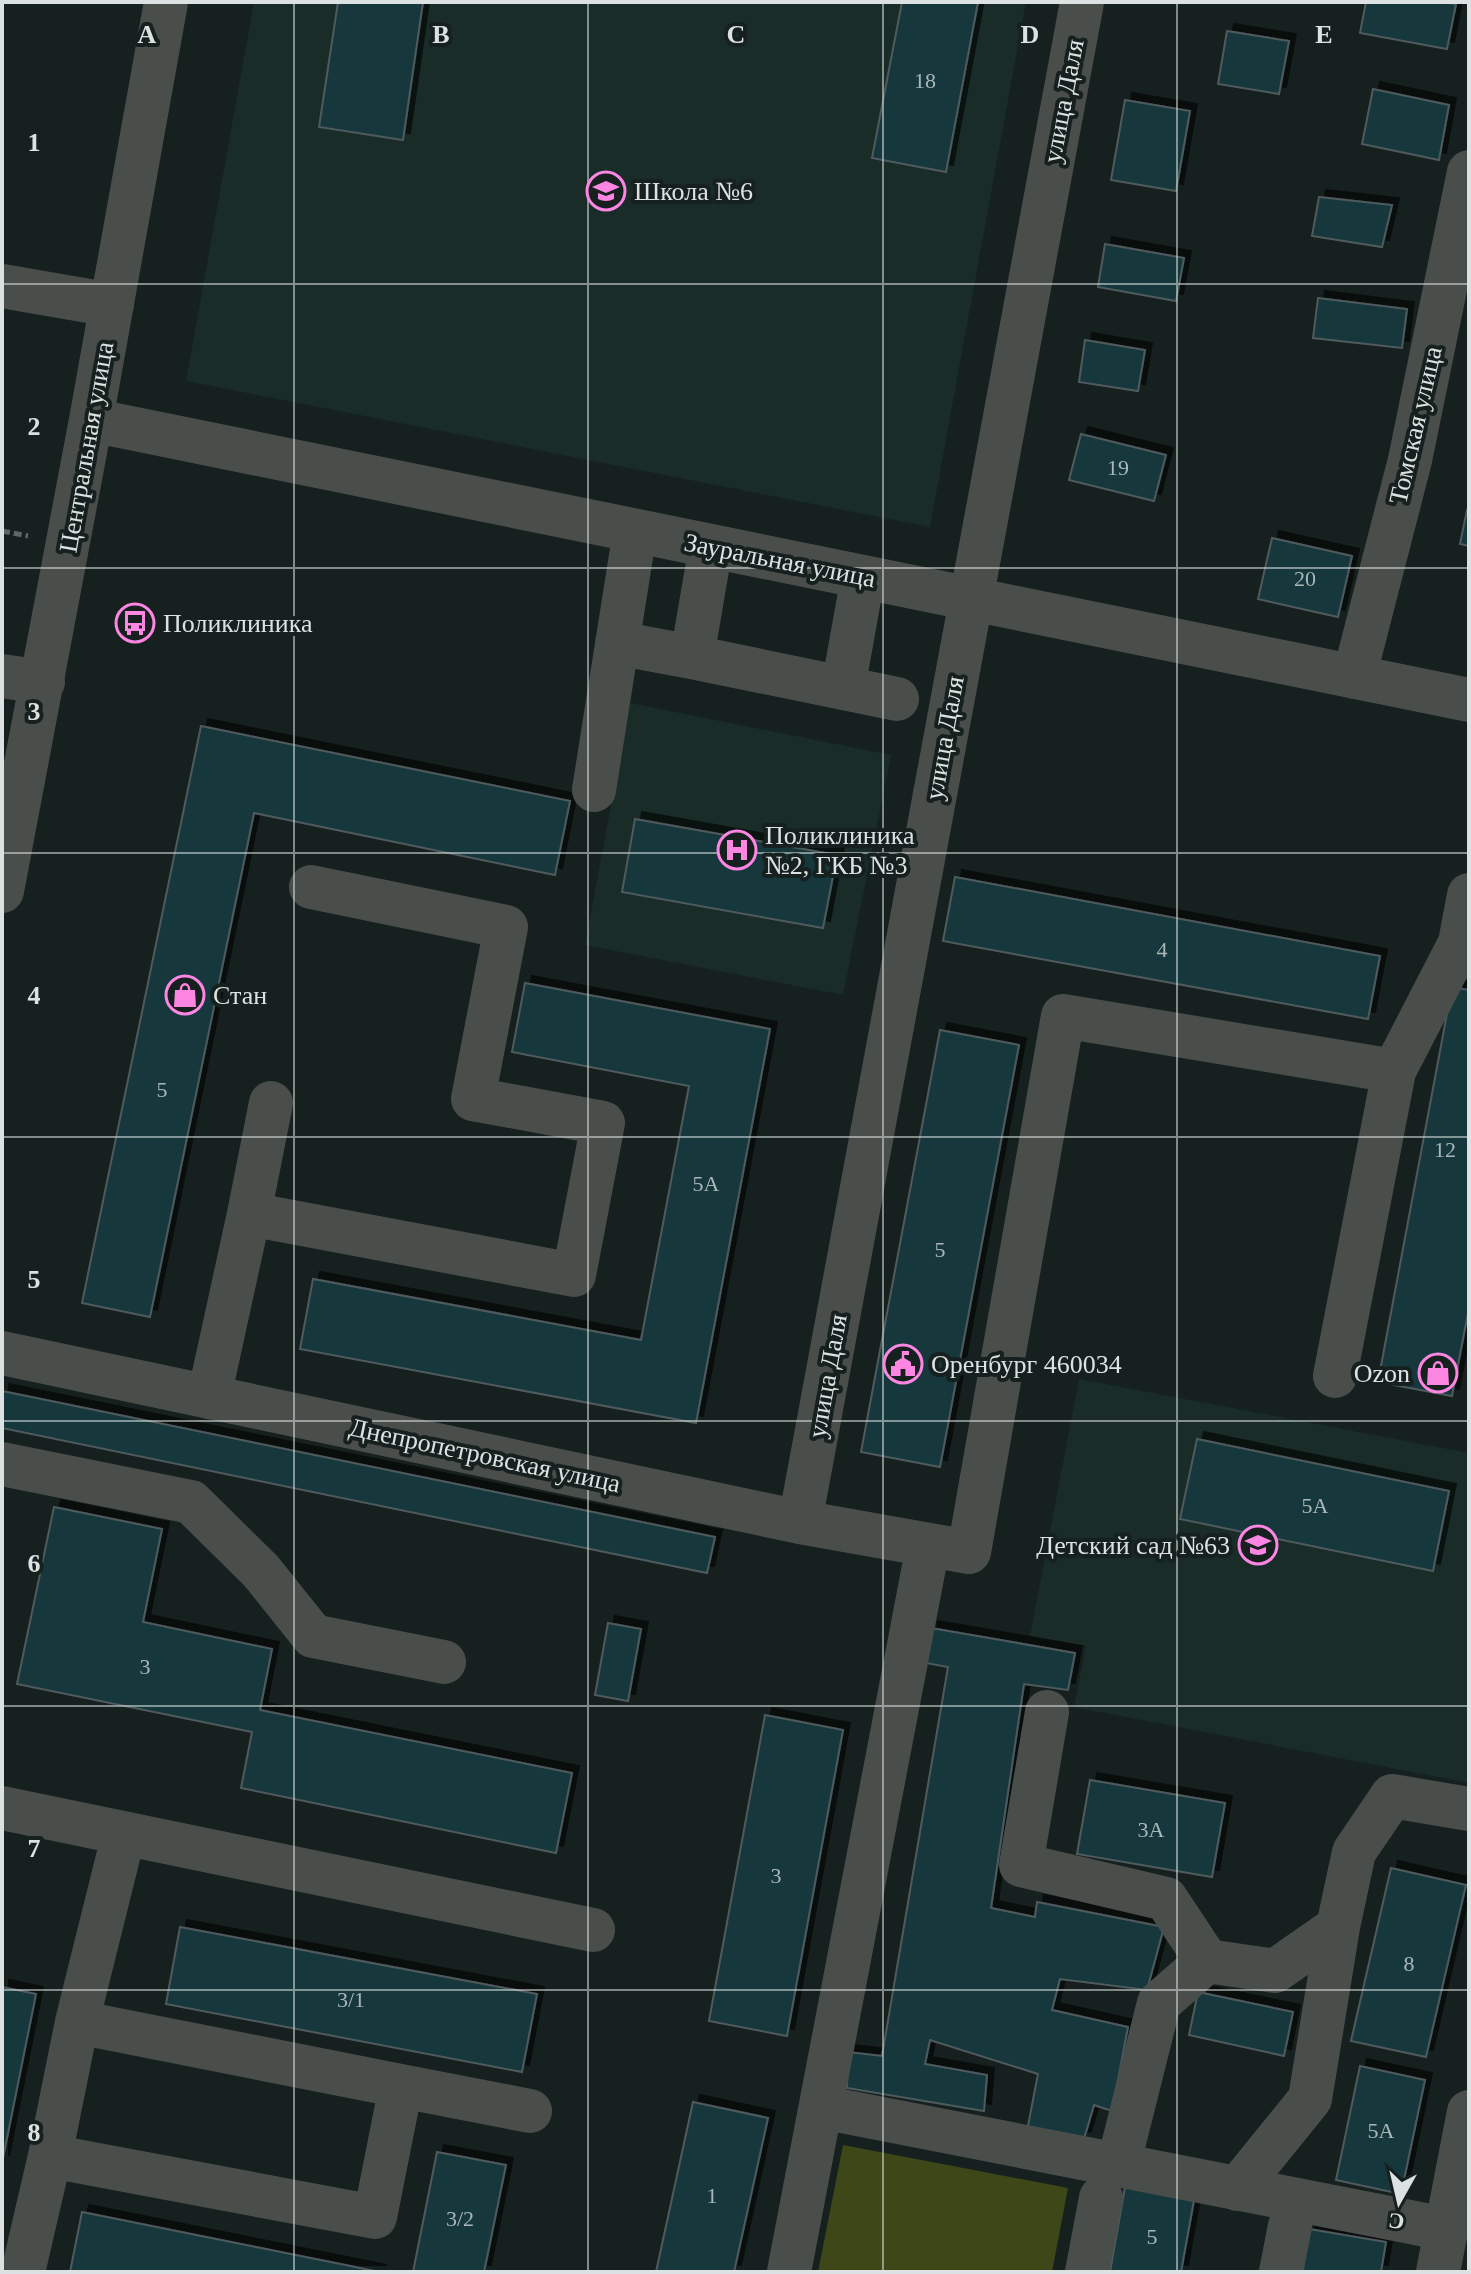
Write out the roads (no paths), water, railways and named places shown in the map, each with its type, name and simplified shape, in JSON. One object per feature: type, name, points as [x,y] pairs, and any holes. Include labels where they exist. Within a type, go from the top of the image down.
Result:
[{"type":"street","name":"Центральная улица","points":[[2,891],[22,679],[91,420],[166,2]]},
{"type":"street","name":"улица Даля","points":[[800,1522],[1082,2]]},
{"type":"street","name":"Томская улица","points":[[1354,677],[1410,460],[1469,172]]},
{"type":"street","points":[[2,286],[112,305]]},
{"type":"street","name":"Зауральная улица","points":[[91,420],[1469,700]]},
{"type":"street","points":[[594,790],[635,531]]},
{"type":"street","points":[[692,657],[711,546]]},
{"type":"street","points":[[843,688],[863,577]]},
{"type":"street","points":[[617,643],[897,699]]},
{"type":"street","points":[[249,1214],[574,1275],[603,1123],[473,1099],[506,927],[311,887]]},
{"type":"street","points":[[1335,1376],[1394,1071],[1464,944],[1469,895]]},
{"type":"street","points":[[789,2272],[821,2107],[948,1549],[1063,1016],[1394,1071]]},
{"type":"street","points":[[209,1397],[271,1103]]},
{"type":"street","name":"Днепропетровская улица","points":[[2,1353],[800,1522],[948,1549]]},
{"type":"street","points":[[2,1464],[191,1502],[261,1571],[313,1636],[444,1662]]},
{"type":"street","points":[[1047,1712],[1021,1865],[1166,1899],[1207,1961],[1275,1971],[1338,1927]]},
{"type":"street","points":[[1237,2189],[1310,2099],[1338,1927],[1354,1852],[1392,1796],[1469,1809]]},
{"type":"street","points":[[2,1808],[593,1930]]},
{"type":"street","points":[[23,2272],[77,2022],[124,1833]]},
{"type":"street","points":[[1087,2272],[1159,2003],[1207,1961]]},
{"type":"street","points":[[77,2022],[530,2111]]},
{"type":"street","points":[[50,2156],[375,2217],[401,2086]]},
{"type":"street","points":[[821,2107],[1110,2182],[1237,2189],[1446,2229]]},
{"type":"street","points":[[1438,2272],[1469,2112]]},
{"type":"street","points":[[1281,2272],[1290,2226]]},
{"type":"place","name":"Школа №6","points":[[606,191]]},
{"type":"place","name":"Поликлиника","points":[[135,623]]},
{"type":"place","name":"Поликлиника №2, ГКБ №3","points":[[737,850]]},
{"type":"place","name":"Стан","points":[[185,995]]},
{"type":"place","name":"Оренбург 460034","points":[[903,1364]]},
{"type":"place","name":"Ozon","points":[[1438,1373]]},
{"type":"place","name":"Детский сад №63","points":[[1258,1545]]}]
